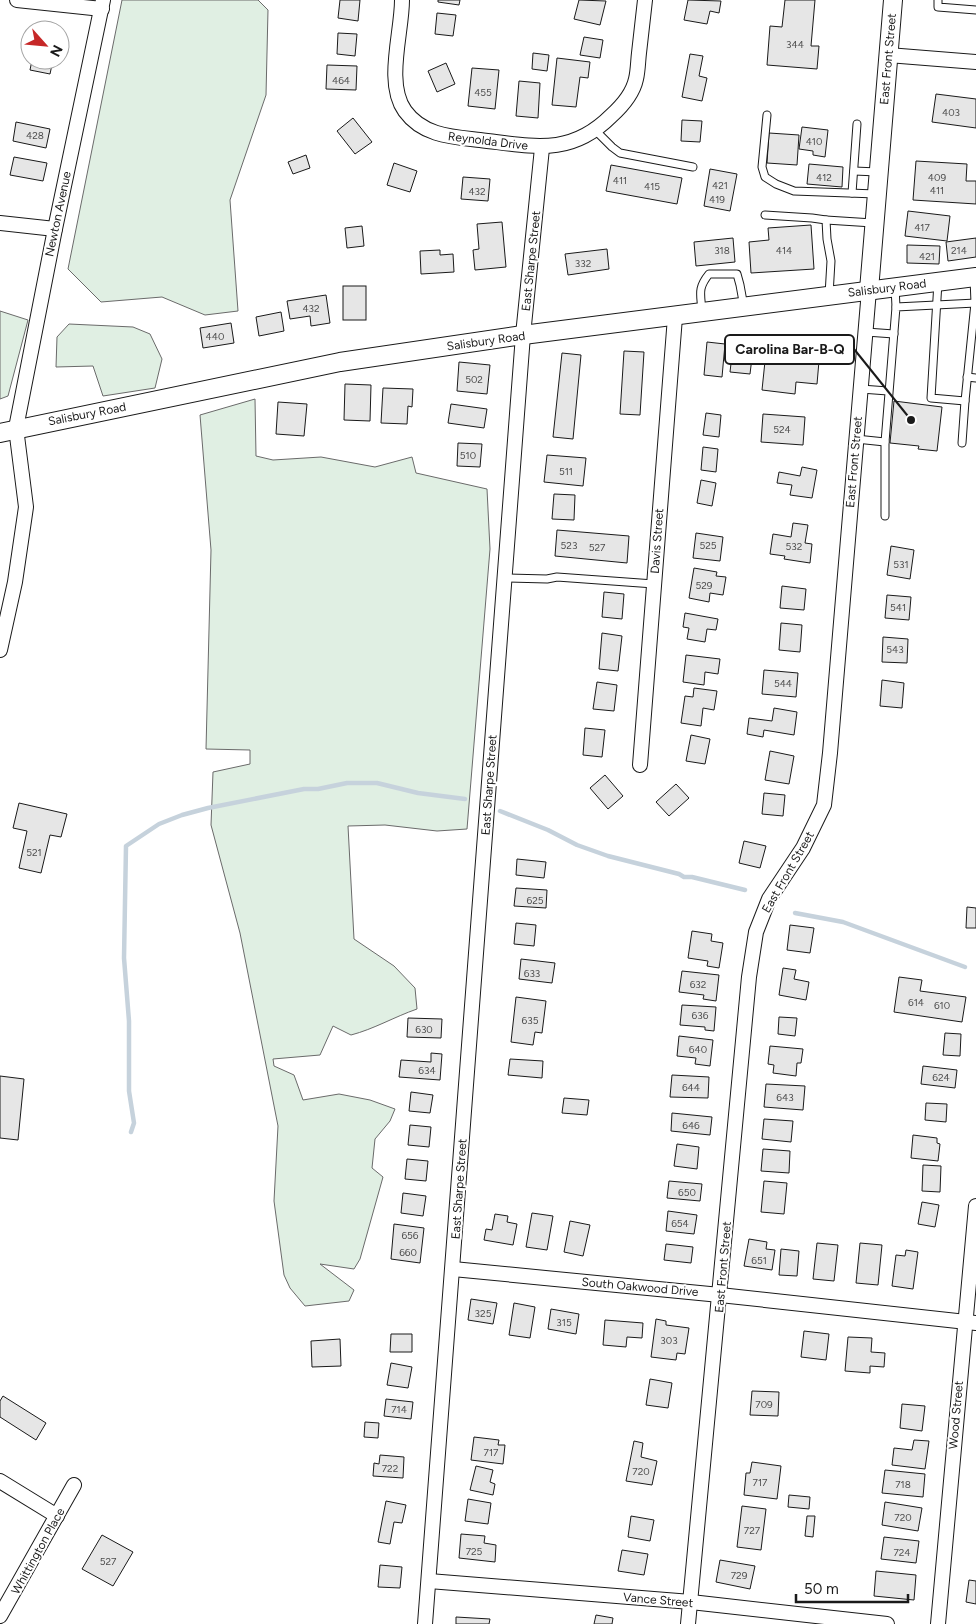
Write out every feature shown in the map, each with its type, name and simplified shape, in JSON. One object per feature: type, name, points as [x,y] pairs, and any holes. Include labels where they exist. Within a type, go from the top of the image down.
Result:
[{"type":"street","points":[[17,0],[102,4]]},
{"type":"street","name":"Reynolda Drive","points":[[402,0],[395,69],[396,91],[405,111],[421,126],[441,135],[542,148]]},
{"type":"street","points":[[542,148],[572,142],[599,128],[621,106],[636,80],[645,0]]},
{"type":"street","name":"East Front Street","points":[[688,1624],[749,977],[756,932],[769,900],[803,848],[824,804],[830,754],[893,0]]},
{"type":"street","name":"Newton Avenue","points":[[0,650],[15,582],[26,507],[8,430],[55,228],[102,4]]},
{"type":"street","points":[[888,55],[976,62]]},
{"type":"street","name":"East Sharpe Street","points":[[425,1624],[523,335],[542,148]]},
{"type":"street","points":[[0,223],[55,228]]},
{"type":"street","name":"Salisbury Road","points":[[8,430],[340,362],[523,335],[975,277]]},
{"type":"street","name":"Davis Street","points":[[640,765],[675,316]]},
{"type":"street","name":"Wood Street","points":[[938,1624],[970,1322],[976,1206]]},
{"type":"street","name":"South Oakwood Drive","points":[[453,1270],[720,1295],[970,1322]]},
{"type":"street","points":[[0,1481],[57,1516]]},
{"type":"street","name":"Whittington Place","points":[[0,1616],[74,1486]]},
{"type":"street","name":"Vance Street","points":[[429,1581],[691,1602],[886,1624]]},
{"type":"lane","points":[[938,0],[938,6],[976,10]]},
{"type":"lane","points":[[767,114],[762,167],[765,177],[776,184],[794,191],[877,194]]},
{"type":"lane","points":[[852,193],[857,124]]},
{"type":"lane","points":[[595,130],[620,153],[693,167]]},
{"type":"lane","points":[[854,171],[879,172]]},
{"type":"lane","points":[[765,215],[875,223]]},
{"type":"lane","points":[[826,220],[831,261],[828,296]]},
{"type":"lane","points":[[702,313],[702,283],[710,274],[736,274],[744,307]]},
{"type":"lane","points":[[962,443],[976,303],[975,277]]},
{"type":"lane","points":[[938,282],[931,398],[965,401]]},
{"type":"lane","points":[[885,516],[885,442],[896,287]]},
{"type":"lane","points":[[896,307],[976,303]]},
{"type":"lane","points":[[866,332],[894,334]]},
{"type":"lane","points":[[968,377],[976,378]]},
{"type":"lane","points":[[861,389],[888,391]]},
{"type":"lane","points":[[856,439],[885,442]]},
{"type":"lane","points":[[505,578],[547,579],[557,577],[654,584]]},
{"type":"green space","points":[[122,0],[258,0],[268,10],[266,95],[230,200],[238,311],[205,315],[162,297],[101,302],[68,269]]},
{"type":"green space","points":[[0,311],[28,320],[8,396],[0,399]]},
{"type":"green space","points":[[69,324],[133,327],[150,334],[162,359],[155,388],[103,396],[93,366],[56,367],[57,337]]},
{"type":"green space","points":[[255,399],[256,456],[273,460],[321,457],[375,467],[412,457],[416,473],[487,489],[490,549],[467,829],[437,831],[385,825],[348,826],[354,939],[394,966],[415,988],[417,1009],[368,1030],[351,1035],[333,1026],[320,1055],[273,1059],[274,1066],[294,1075],[303,1100],[339,1094],[370,1100],[395,1109],[390,1121],[375,1139],[372,1168],[383,1177],[360,1259],[354,1269],[320,1264],[354,1290],[349,1301],[305,1306],[290,1288],[284,1275],[274,1201],[278,1126],[240,933],[211,825],[213,772],[250,764],[250,750],[206,749],[211,550],[200,415]]},
{"type":"building","points":[[340,0],[360,0],[358,21],[338,18]]},
{"type":"building","points":[[438,0],[460,0],[459,5],[438,2]]},
{"type":"building","points":[[579,0],[606,1],[600,25],[574,19]]},
{"type":"building","points":[[688,0],[721,1],[719,13],[710,11],[707,24],[684,20]]},
{"type":"building","points":[[785,0],[815,0],[811,46],[819,46],[817,69],[767,65],[770,26],[782,27]]},
{"type":"building","points":[[437,13],[456,15],[453,36],[435,34]]},
{"type":"building","points":[[338,33],[357,34],[355,56],[337,54]]},
{"type":"building","points":[[584,37],[603,40],[600,58],[580,55]]},
{"type":"building","points":[[533,53],[549,55],[547,71],[532,69]]},
{"type":"building","points":[[690,54],[703,56],[699,76],[707,78],[702,101],[682,97]]},
{"type":"building","points":[[557,58],[590,62],[588,78],[580,77],[576,107],[552,105]]},
{"type":"building","points":[[446,63],[455,84],[437,92],[428,71]]},
{"type":"building","points":[[327,65],[357,66],[356,90],[326,89]]},
{"type":"building","points":[[472,68],[499,70],[495,109],[468,106]]},
{"type":"building","points":[[30,70],[51,70],[50,74]]},
{"type":"building","points":[[519,81],[540,83],[538,118],[516,116]]},
{"type":"building","points":[[936,94],[976,99],[976,128],[932,122]]},
{"type":"building","points":[[353,118],[372,142],[355,154],[337,131]]},
{"type":"building","points":[[682,120],[702,121],[700,142],[681,141]]},
{"type":"building","points":[[16,122],[50,129],[46,148],[13,141]]},
{"type":"building","points":[[802,127],[828,130],[825,157],[813,155],[813,151],[799,149]]},
{"type":"building","points":[[769,133],[799,135],[797,165],[767,163]]},
{"type":"building","points":[[306,155],[310,168],[293,174],[288,162]]},
{"type":"building","points":[[14,157],[47,163],[43,181],[10,175]]},
{"type":"building","points":[[916,161],[967,164],[966,181],[976,181],[976,204],[913,200]]},
{"type":"building","points":[[394,163],[417,171],[410,192],[387,185]]},
{"type":"building","points":[[809,164],[843,167],[842,187],[807,184]]},
{"type":"building","points":[[611,165],[682,178],[677,204],[606,191]]},
{"type":"building","points":[[710,169],[737,174],[730,211],[704,206]]},
{"type":"building","points":[[463,177],[490,179],[488,201],[461,199]]},
{"type":"building","points":[[908,211],[950,216],[947,241],[905,236]]},
{"type":"building","points":[[502,222],[506,267],[475,270],[473,250],[479,249],[477,224]]},
{"type":"building","points":[[811,225],[814,269],[751,273],[749,242],[769,240],[768,228]]},
{"type":"building","points":[[362,226],[364,246],[347,248],[345,228]]},
{"type":"building","points":[[733,238],[735,262],[696,266],[694,242]]},
{"type":"building","points":[[976,238],[976,257],[948,261],[946,242]]},
{"type":"building","points":[[907,245],[940,246],[939,264],[907,263]]},
{"type":"building","points":[[607,249],[609,269],[568,275],[565,254]]},
{"type":"building","points":[[440,250],[440,255],[453,254],[454,272],[421,274],[420,251]]},
{"type":"building","points":[[343,286],[366,286],[366,320],[343,320]]},
{"type":"building","points":[[326,295],[330,323],[311,326],[310,316],[290,319],[287,301]]},
{"type":"building","points":[[281,312],[284,331],[259,336],[256,317]]},
{"type":"building","points":[[231,323],[234,343],[203,348],[200,328]]},
{"type":"building","points":[[734,338],[754,341],[750,374],[730,372]]},
{"type":"building","points":[[707,342],[725,344],[722,377],[704,375]]},
{"type":"building","points":[[767,342],[837,349],[835,363],[819,361],[817,384],[796,382],[795,394],[762,390]]},
{"type":"building","points":[[624,351],[644,352],[640,415],[620,414]]},
{"type":"building","points":[[562,353],[581,355],[573,439],[553,437]]},
{"type":"building","points":[[459,362],[490,365],[487,394],[457,391]]},
{"type":"building","points":[[345,384],[371,385],[370,421],[344,420]]},
{"type":"building","points":[[383,388],[413,389],[412,407],[408,406],[407,424],[381,423]]},
{"type":"building","points":[[894,401],[942,407],[937,451],[918,449],[919,446],[890,443]]},
{"type":"building","points":[[278,402],[307,404],[304,436],[276,434]]},
{"type":"building","points":[[451,404],[487,409],[484,428],[448,423]]},
{"type":"building","points":[[706,413],[721,415],[719,437],[703,435]]},
{"type":"building","points":[[763,414],[805,417],[803,445],[761,442]]},
{"type":"building","points":[[458,443],[482,444],[480,467],[457,466]]},
{"type":"building","points":[[703,447],[718,449],[716,472],[701,470]]},
{"type":"building","points":[[547,455],[586,458],[583,486],[544,482]]},
{"type":"building","points":[[802,467],[817,470],[812,498],[790,495],[792,485],[777,483],[779,472],[800,476]]},
{"type":"building","points":[[701,480],[716,483],[712,506],[697,503]]},
{"type":"building","points":[[554,494],[575,495],[574,520],[552,519]]},
{"type":"building","points":[[793,523],[808,525],[805,543],[812,544],[810,563],[784,559],[785,556],[770,554],[773,534],[791,537]]},
{"type":"building","points":[[557,530],[629,536],[627,563],[555,556]]},
{"type":"building","points":[[696,533],[723,537],[720,561],[693,558]]},
{"type":"building","points":[[891,546],[914,550],[910,579],[887,575]]},
{"type":"building","points":[[694,568],[717,572],[716,576],[726,577],[723,595],[710,593],[709,602],[689,598]]},
{"type":"building","points":[[782,586],[806,589],[804,610],[780,608]]},
{"type":"building","points":[[604,592],[624,594],[622,619],[602,617]]},
{"type":"building","points":[[887,595],[911,597],[909,620],[885,618]]},
{"type":"building","points":[[685,613],[718,619],[716,630],[707,629],[705,642],[687,639],[689,628],[683,627]]},
{"type":"building","points":[[781,623],[802,625],[800,652],[779,650]]},
{"type":"building","points":[[602,633],[622,636],[618,671],[599,669]]},
{"type":"building","points":[[883,637],[908,639],[907,663],[882,662]]},
{"type":"building","points":[[686,655],[720,659],[718,674],[705,672],[704,685],[683,682]]},
{"type":"building","points":[[764,670],[798,673],[796,697],[762,694]]},
{"type":"building","points":[[882,680],[904,683],[902,708],[880,706]]},
{"type":"building","points":[[597,682],[617,685],[614,711],[593,709]]},
{"type":"building","points":[[694,688],[717,691],[714,710],[703,708],[701,726],[681,723],[685,696],[693,697]]},
{"type":"building","points":[[774,708],[797,712],[794,735],[764,730],[763,737],[747,734],[749,718],[772,721]]},
{"type":"building","points":[[585,728],[605,730],[602,757],[583,755]]},
{"type":"building","points":[[691,735],[710,739],[705,764],[686,761]]},
{"type":"building","points":[[770,751],[794,756],[789,784],[765,780]]},
{"type":"building","points":[[605,775],[623,796],[608,809],[590,788]]},
{"type":"building","points":[[676,784],[689,798],[669,816],[656,802]]},
{"type":"building","points":[[764,793],[785,795],[783,816],[762,814]]},
{"type":"building","points":[[19,803],[67,814],[61,837],[50,835],[41,873],[19,868],[27,831],[13,828]]},
{"type":"building","points":[[744,841],[766,846],[760,868],[739,863]]},
{"type":"building","points":[[517,859],[546,862],[544,878],[516,875]]},
{"type":"building","points":[[516,888],[547,890],[546,908],[514,906]]},
{"type":"building","points":[[967,907],[976,908],[976,928],[966,928]]},
{"type":"building","points":[[516,923],[536,925],[534,946],[514,944]]},
{"type":"building","points":[[790,925],[814,928],[810,953],[787,950]]},
{"type":"building","points":[[692,931],[712,934],[711,941],[723,943],[719,968],[707,966],[708,961],[688,958]]},
{"type":"building","points":[[521,959],[555,963],[552,983],[519,979]]},
{"type":"building","points":[[783,968],[796,970],[794,979],[809,982],[806,1000],[779,995]]},
{"type":"building","points":[[682,971],[719,975],[716,1001],[703,999],[704,995],[679,992]]},
{"type":"building","points":[[899,977],[922,980],[920,991],[966,997],[962,1022],[894,1012]]},
{"type":"building","points":[[516,997],[546,1001],[542,1033],[535,1032],[533,1045],[511,1042]]},
{"type":"building","points":[[682,1005],[716,1007],[714,1031],[705,1030],[705,1027],[680,1025]]},
{"type":"building","points":[[779,1017],[797,1018],[795,1036],[778,1034]]},
{"type":"building","points":[[408,1018],[442,1019],[441,1038],[407,1037]]},
{"type":"building","points":[[945,1033],[961,1034],[960,1056],[943,1055]]},
{"type":"building","points":[[679,1036],[713,1040],[710,1066],[695,1064],[696,1058],[677,1056]]},
{"type":"building","points":[[770,1046],[803,1049],[801,1063],[797,1063],[796,1076],[773,1073],[774,1065],[768,1064]]},
{"type":"building","points":[[431,1053],[442,1054],[440,1080],[399,1077],[401,1060],[431,1062]]},
{"type":"building","points":[[510,1059],[543,1061],[542,1078],[508,1075]]},
{"type":"building","points":[[923,1066],[957,1070],[955,1088],[921,1084]]},
{"type":"building","points":[[672,1075],[709,1077],[708,1098],[670,1097]]},
{"type":"building","points":[[0,1076],[24,1079],[18,1140],[0,1138]]},
{"type":"building","points":[[766,1084],[805,1086],[803,1110],[764,1107]]},
{"type":"building","points":[[411,1092],[433,1095],[430,1113],[409,1111]]},
{"type":"building","points":[[564,1098],[589,1100],[587,1115],[562,1113]]},
{"type":"building","points":[[926,1103],[947,1104],[946,1122],[925,1120]]},
{"type":"building","points":[[672,1113],[712,1117],[710,1135],[671,1131]]},
{"type":"building","points":[[764,1119],[793,1121],[791,1142],[762,1139]]},
{"type":"building","points":[[410,1125],[431,1127],[429,1147],[408,1145]]},
{"type":"building","points":[[913,1135],[937,1138],[937,1143],[940,1144],[938,1161],[911,1158]]},
{"type":"building","points":[[677,1144],[699,1147],[697,1169],[674,1166]]},
{"type":"building","points":[[763,1149],[790,1151],[789,1173],[761,1171]]},
{"type":"building","points":[[407,1159],[428,1161],[426,1181],[405,1179]]},
{"type":"building","points":[[923,1165],[941,1166],[940,1192],[922,1191]]},
{"type":"building","points":[[669,1181],[702,1184],[700,1201],[667,1198]]},
{"type":"building","points":[[764,1181],[787,1183],[784,1214],[761,1212]]},
{"type":"building","points":[[403,1193],[426,1196],[423,1216],[401,1213]]},
{"type":"building","points":[[922,1202],[939,1205],[935,1227],[918,1224]]},
{"type":"building","points":[[668,1211],[697,1215],[694,1234],[666,1231]]},
{"type":"building","points":[[532,1213],[553,1216],[547,1250],[526,1247]]},
{"type":"building","points":[[495,1214],[508,1216],[507,1222],[517,1224],[513,1245],[484,1240],[486,1229],[492,1230]]},
{"type":"building","points":[[570,1221],[590,1225],[583,1256],[564,1252]]},
{"type":"building","points":[[394,1224],[424,1228],[420,1263],[391,1259]]},
{"type":"building","points":[[749,1239],[767,1242],[766,1249],[775,1250],[772,1270],[744,1266]]},
{"type":"building","points":[[817,1243],[838,1245],[834,1281],[813,1279]]},
{"type":"building","points":[[860,1243],[882,1245],[878,1285],[856,1283]]},
{"type":"building","points":[[666,1244],[693,1247],[691,1263],[664,1260]]},
{"type":"building","points":[[781,1249],[799,1251],[797,1276],[779,1275]]},
{"type":"building","points":[[906,1250],[918,1252],[913,1289],[892,1286],[896,1255],[905,1256]]},
{"type":"building","points":[[471,1299],[497,1303],[493,1324],[468,1320]]},
{"type":"building","points":[[514,1303],[535,1307],[530,1338],[509,1335]]},
{"type":"building","points":[[551,1309],[579,1314],[576,1334],[548,1329]]},
{"type":"building","points":[[656,1319],[666,1321],[666,1325],[689,1328],[685,1354],[677,1353],[676,1360],[651,1357]]},
{"type":"building","points":[[605,1320],[643,1323],[642,1338],[627,1337],[626,1347],[603,1345]]},
{"type":"building","points":[[804,1331],[829,1334],[826,1360],[801,1357]]},
{"type":"building","points":[[391,1334],[412,1334],[412,1352],[390,1352]]},
{"type":"building","points":[[848,1337],[872,1338],[871,1352],[885,1353],[884,1367],[870,1366],[870,1373],[845,1371]]},
{"type":"building","points":[[340,1339],[341,1366],[312,1367],[311,1341]]},
{"type":"building","points":[[391,1363],[412,1367],[408,1388],[387,1385]]},
{"type":"building","points":[[650,1379],[672,1383],[668,1408],[646,1405]]},
{"type":"building","points":[[752,1391],[779,1392],[778,1416],[750,1415]]},
{"type":"building","points":[[3,1396],[46,1423],[36,1440],[0,1417],[0,1401]]},
{"type":"building","points":[[386,1399],[413,1402],[411,1419],[384,1416]]},
{"type":"building","points":[[902,1404],[925,1406],[922,1431],[900,1428]]},
{"type":"building","points":[[365,1422],[379,1423],[378,1438],[364,1437]]},
{"type":"building","points":[[474,1437],[499,1440],[498,1445],[505,1445],[503,1464],[471,1460]]},
{"type":"building","points":[[914,1440],[929,1441],[925,1469],[892,1465],[894,1448],[912,1450]]},
{"type":"building","points":[[634,1441],[643,1443],[641,1457],[657,1461],[652,1485],[626,1481]]},
{"type":"building","points":[[380,1455],[404,1457],[403,1478],[373,1476],[374,1463],[379,1464]]},
{"type":"building","points":[[752,1462],[781,1466],[777,1499],[744,1495],[746,1473],[750,1473]]},
{"type":"building","points":[[476,1466],[493,1470],[490,1482],[495,1484],[493,1495],[470,1490]]},
{"type":"building","points":[[885,1470],[925,1474],[923,1497],[882,1493]]},
{"type":"building","points":[[789,1495],[810,1497],[809,1509],[788,1507]]},
{"type":"building","points":[[468,1499],[491,1503],[488,1524],[465,1521]]},
{"type":"building","points":[[386,1501],[406,1505],[402,1523],[394,1522],[390,1544],[378,1542]]},
{"type":"building","points":[[885,1502],[922,1508],[918,1531],[882,1525]]},
{"type":"building","points":[[742,1506],[766,1509],[761,1550],[737,1547]]},
{"type":"building","points":[[631,1516],[654,1520],[650,1541],[628,1537]]},
{"type":"building","points":[[807,1516],[815,1516],[813,1537],[805,1536]]},
{"type":"building","points":[[461,1534],[485,1536],[484,1543],[496,1545],[495,1562],[459,1558]]},
{"type":"building","points":[[102,1535],[133,1552],[113,1586],[82,1569]]},
{"type":"building","points":[[884,1537],[919,1541],[916,1563],[881,1559]]},
{"type":"building","points":[[622,1550],[648,1554],[644,1575],[618,1571]]},
{"type":"building","points":[[720,1560],[755,1566],[750,1589],[716,1582]]},
{"type":"building","points":[[380,1565],[402,1567],[400,1588],[378,1587]]},
{"type":"building","points":[[876,1571],[916,1575],[914,1600],[874,1596]]},
{"type":"building","points":[[969,1580],[976,1581],[976,1604],[966,1602]]},
{"type":"building","points":[[596,1615],[613,1618],[612,1624],[594,1624]]},
{"type":"building","points":[[456,1617],[490,1619],[489,1624],[456,1624]]},
{"type":"waterway","points":[[131,1132],[134,1123],[129,1091],[129,1021],[124,958],[126,846],[159,824],[182,815],[304,789],[318,789],[347,783],[377,783],[418,793],[465,799]]},
{"type":"waterway","points":[[500,811],[548,830],[577,845],[608,856],[679,874],[684,877],[692,877],[745,890]]},
{"type":"waterway","points":[[795,913],[843,922],[965,967]]},
{"type":"place","name":"Carolina Bar-B-Q","points":[[911,420]]}]
